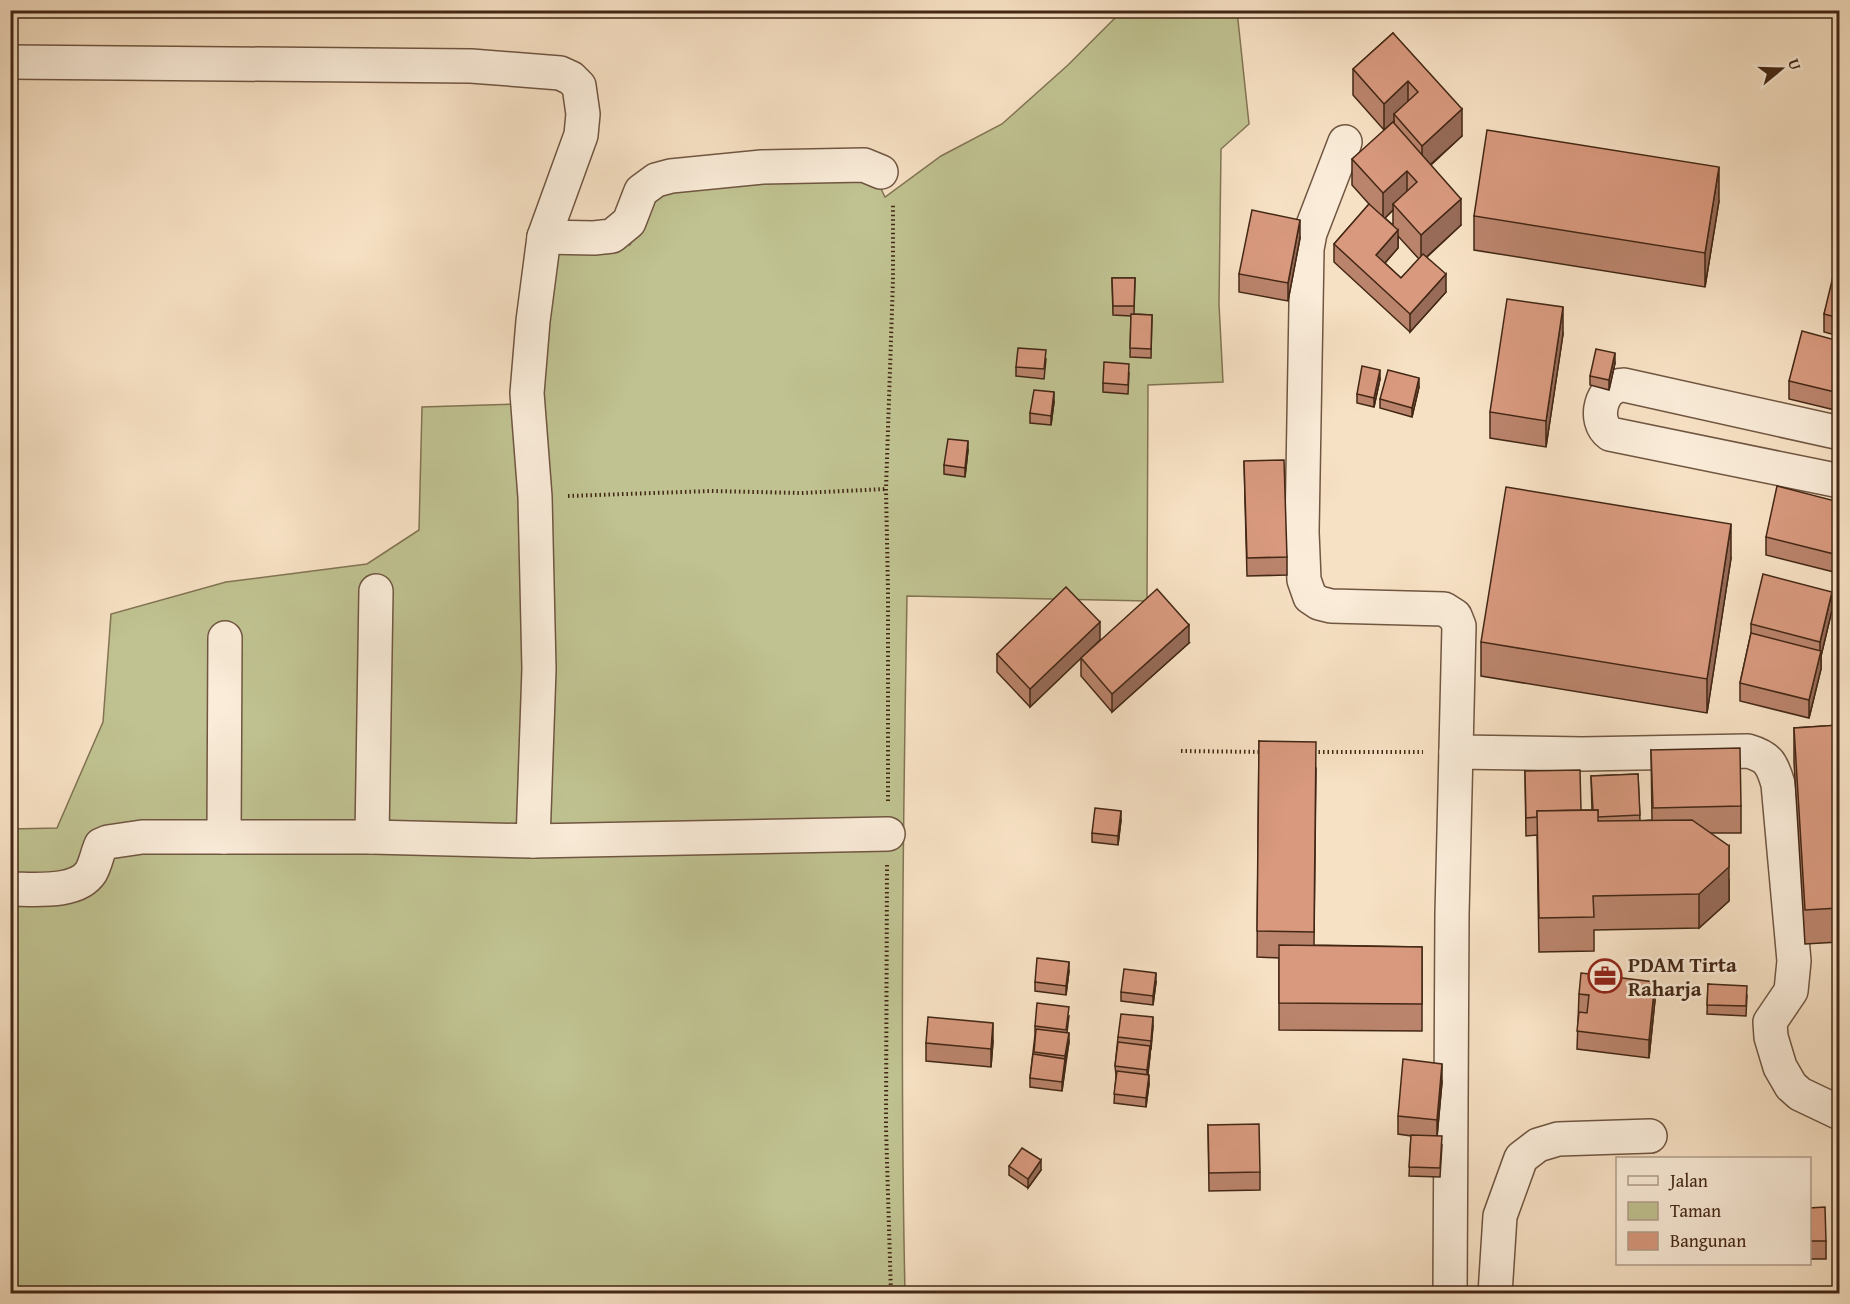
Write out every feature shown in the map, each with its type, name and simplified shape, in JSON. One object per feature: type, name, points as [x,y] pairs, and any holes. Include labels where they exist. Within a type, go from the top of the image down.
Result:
[{"type":"street","points":[[10,62],[471,66],[560,73],[571,78],[579,86],[583,114],[581,135],[544,237],[532,321],[527,393],[535,497],[539,669],[533,841]]},
{"type":"street","points":[[1345,142],[1310,233],[1307,249],[1302,508],[1304,580],[1310,597],[1319,603],[1331,606],[1444,609],[1455,616],[1459,626],[1451,983],[1450,1293]]},
{"type":"street","points":[[544,237],[612,236],[629,222],[641,191],[656,180],[671,176],[762,167],[864,165],[881,172]]},
{"type":"street","points":[[1839,434],[1624,385],[1611,388],[1604,397],[1600,416],[1601,424],[1610,434],[1839,481]]},
{"type":"street","points":[[372,837],[376,591]]},
{"type":"street","points":[[224,837],[225,638]]},
{"type":"street","points":[[1456,752],[1582,754],[1748,751],[1763,755],[1773,768],[1778,784],[1794,962],[1791,991],[1770,1022],[1771,1037],[1780,1067],[1791,1086],[1800,1094],[1839,1113]]},
{"type":"street","points":[[10,890],[63,888],[81,883],[90,874],[101,845],[142,837],[372,837],[533,841],[888,834]]},
{"type":"street","points":[[1495,1293],[1500,1216],[1521,1158],[1538,1145],[1558,1139],[1650,1136]]},
{"type":"path","points":[[881,172],[891,188],[894,212],[886,489],[888,591],[886,1128],[891,1293]]},
{"type":"path","points":[[535,497],[711,491],[801,494],[886,489]]},
{"type":"path","points":[[1181,751],[1265,752]]},
{"type":"path","points":[[1313,752],[1456,752]]},
{"type":"green space","points":[[1122,11],[1237,11],[1249,124],[1221,149],[1219,304],[1223,382],[1148,385],[1147,601],[907,596],[903,945],[905,1293],[11,1293],[10,829],[57,828],[103,722],[111,614],[226,582],[367,564],[419,530],[422,407],[514,404],[532,242],[630,245],[653,190],[875,176],[885,197],[941,156],[1002,124],[1068,65]]},
{"type":"building","points":[[1393,33],[1462,109],[1422,146],[1394,114],[1418,92],[1408,81],[1384,104],[1353,69]]},
{"type":"building","points":[[1393,122],[1461,199],[1421,235],[1393,204],[1417,182],[1407,171],[1383,193],[1352,159]]},
{"type":"building","points":[[1487,130],[1719,167],[1705,253],[1474,216]]},
{"type":"building","points":[[1369,204],[1398,230],[1376,255],[1401,278],[1423,254],[1446,274],[1410,314],[1334,244]]},
{"type":"building","points":[[1252,210],[1300,220],[1288,283],[1239,274]]},
{"type":"building","points":[[1836,264],[1839,265],[1839,318],[1824,314]]},
{"type":"building","points":[[1112,278],[1135,278],[1134,306],[1113,306]]},
{"type":"building","points":[[1507,299],[1563,307],[1546,421],[1490,412]]},
{"type":"building","points":[[1131,314],[1152,315],[1151,349],[1130,348]]},
{"type":"building","points":[[1802,331],[1839,341],[1839,393],[1789,381]]},
{"type":"building","points":[[1018,348],[1046,350],[1044,369],[1016,367]]},
{"type":"building","points":[[1596,349],[1615,353],[1609,380],[1590,376]]},
{"type":"building","points":[[1104,362],[1129,364],[1128,385],[1103,383]]},
{"type":"building","points":[[1362,366],[1380,370],[1374,398],[1357,394]]},
{"type":"building","points":[[1388,370],[1419,378],[1412,408],[1380,399]]},
{"type":"building","points":[[1034,390],[1054,392],[1051,416],[1030,413]]},
{"type":"building","points":[[948,439],[968,441],[965,468],[944,465]]},
{"type":"building","points":[[1284,460],[1287,557],[1247,558],[1244,461]]},
{"type":"building","points":[[1777,486],[1839,502],[1839,533],[1834,554],[1766,537]]},
{"type":"building","points":[[1506,487],[1731,524],[1707,679],[1481,642]]},
{"type":"building","points":[[1763,574],[1832,592],[1820,642],[1751,624]]},
{"type":"building","points":[[1066,587],[1100,622],[1030,689],[997,654]]},
{"type":"building","points":[[1157,589],[1189,625],[1112,694],[1081,658]]},
{"type":"building","points":[[1751,633],[1821,651],[1809,700],[1740,683]]},
{"type":"building","points":[[1839,725],[1839,908],[1805,910],[1794,728]]},
{"type":"building","points":[[1259,741],[1316,742],[1314,932],[1257,931]]},
{"type":"building","points":[[1740,748],[1741,806],[1653,808],[1651,750]]},
{"type":"building","points":[[1580,770],[1581,810],[1537,811],[1537,817],[1526,818],[1525,771]]},
{"type":"building","points":[[1638,774],[1640,815],[1598,817],[1598,810],[1593,810],[1591,776]]},
{"type":"building","points":[[1095,808],[1121,811],[1118,836],[1092,833]]},
{"type":"building","points":[[1598,810],[1598,821],[1692,820],[1729,846],[1729,867],[1699,894],[1593,896],[1594,917],[1539,918],[1537,811]]},
{"type":"building","points":[[1279,945],[1422,947],[1422,1004],[1279,1003]]},
{"type":"building","points":[[1037,958],[1069,962],[1066,986],[1035,982]]},
{"type":"building","points":[[1124,969],[1156,973],[1153,996],[1121,992]]},
{"type":"building","points":[[1581,973],[1655,982],[1649,1040],[1577,1031],[1579,1012],[1587,1013],[1589,995],[1579,994]]},
{"type":"building","points":[[1708,984],[1747,986],[1746,1006],[1707,1005]]},
{"type":"building","points":[[1037,1003],[1069,1007],[1066,1030],[1035,1026]]},
{"type":"building","points":[[1121,1014],[1153,1017],[1151,1041],[1118,1037]]},
{"type":"building","points":[[928,1017],[993,1023],[991,1049],[926,1043]]},
{"type":"building","points":[[1036,1029],[1069,1033],[1065,1056],[1034,1052]]},
{"type":"building","points":[[1118,1042],[1150,1046],[1147,1070],[1115,1066]]},
{"type":"building","points":[[1033,1054],[1065,1059],[1062,1082],[1030,1078]]},
{"type":"building","points":[[1403,1059],[1442,1064],[1437,1120],[1398,1116]]},
{"type":"building","points":[[1117,1071],[1149,1075],[1146,1098],[1114,1094]]},
{"type":"building","points":[[1259,1124],[1260,1172],[1209,1173],[1208,1125]]},
{"type":"building","points":[[1411,1135],[1442,1136],[1440,1168],[1409,1167]]},
{"type":"building","points":[[1022,1148],[1041,1160],[1028,1179],[1009,1166]]},
{"type":"building","points":[[1825,1207],[1826,1241],[1811,1241],[1811,1208]]},
{"type":"place","name":"PDAM Tirta Raharja","points":[[1605,976]]}]
